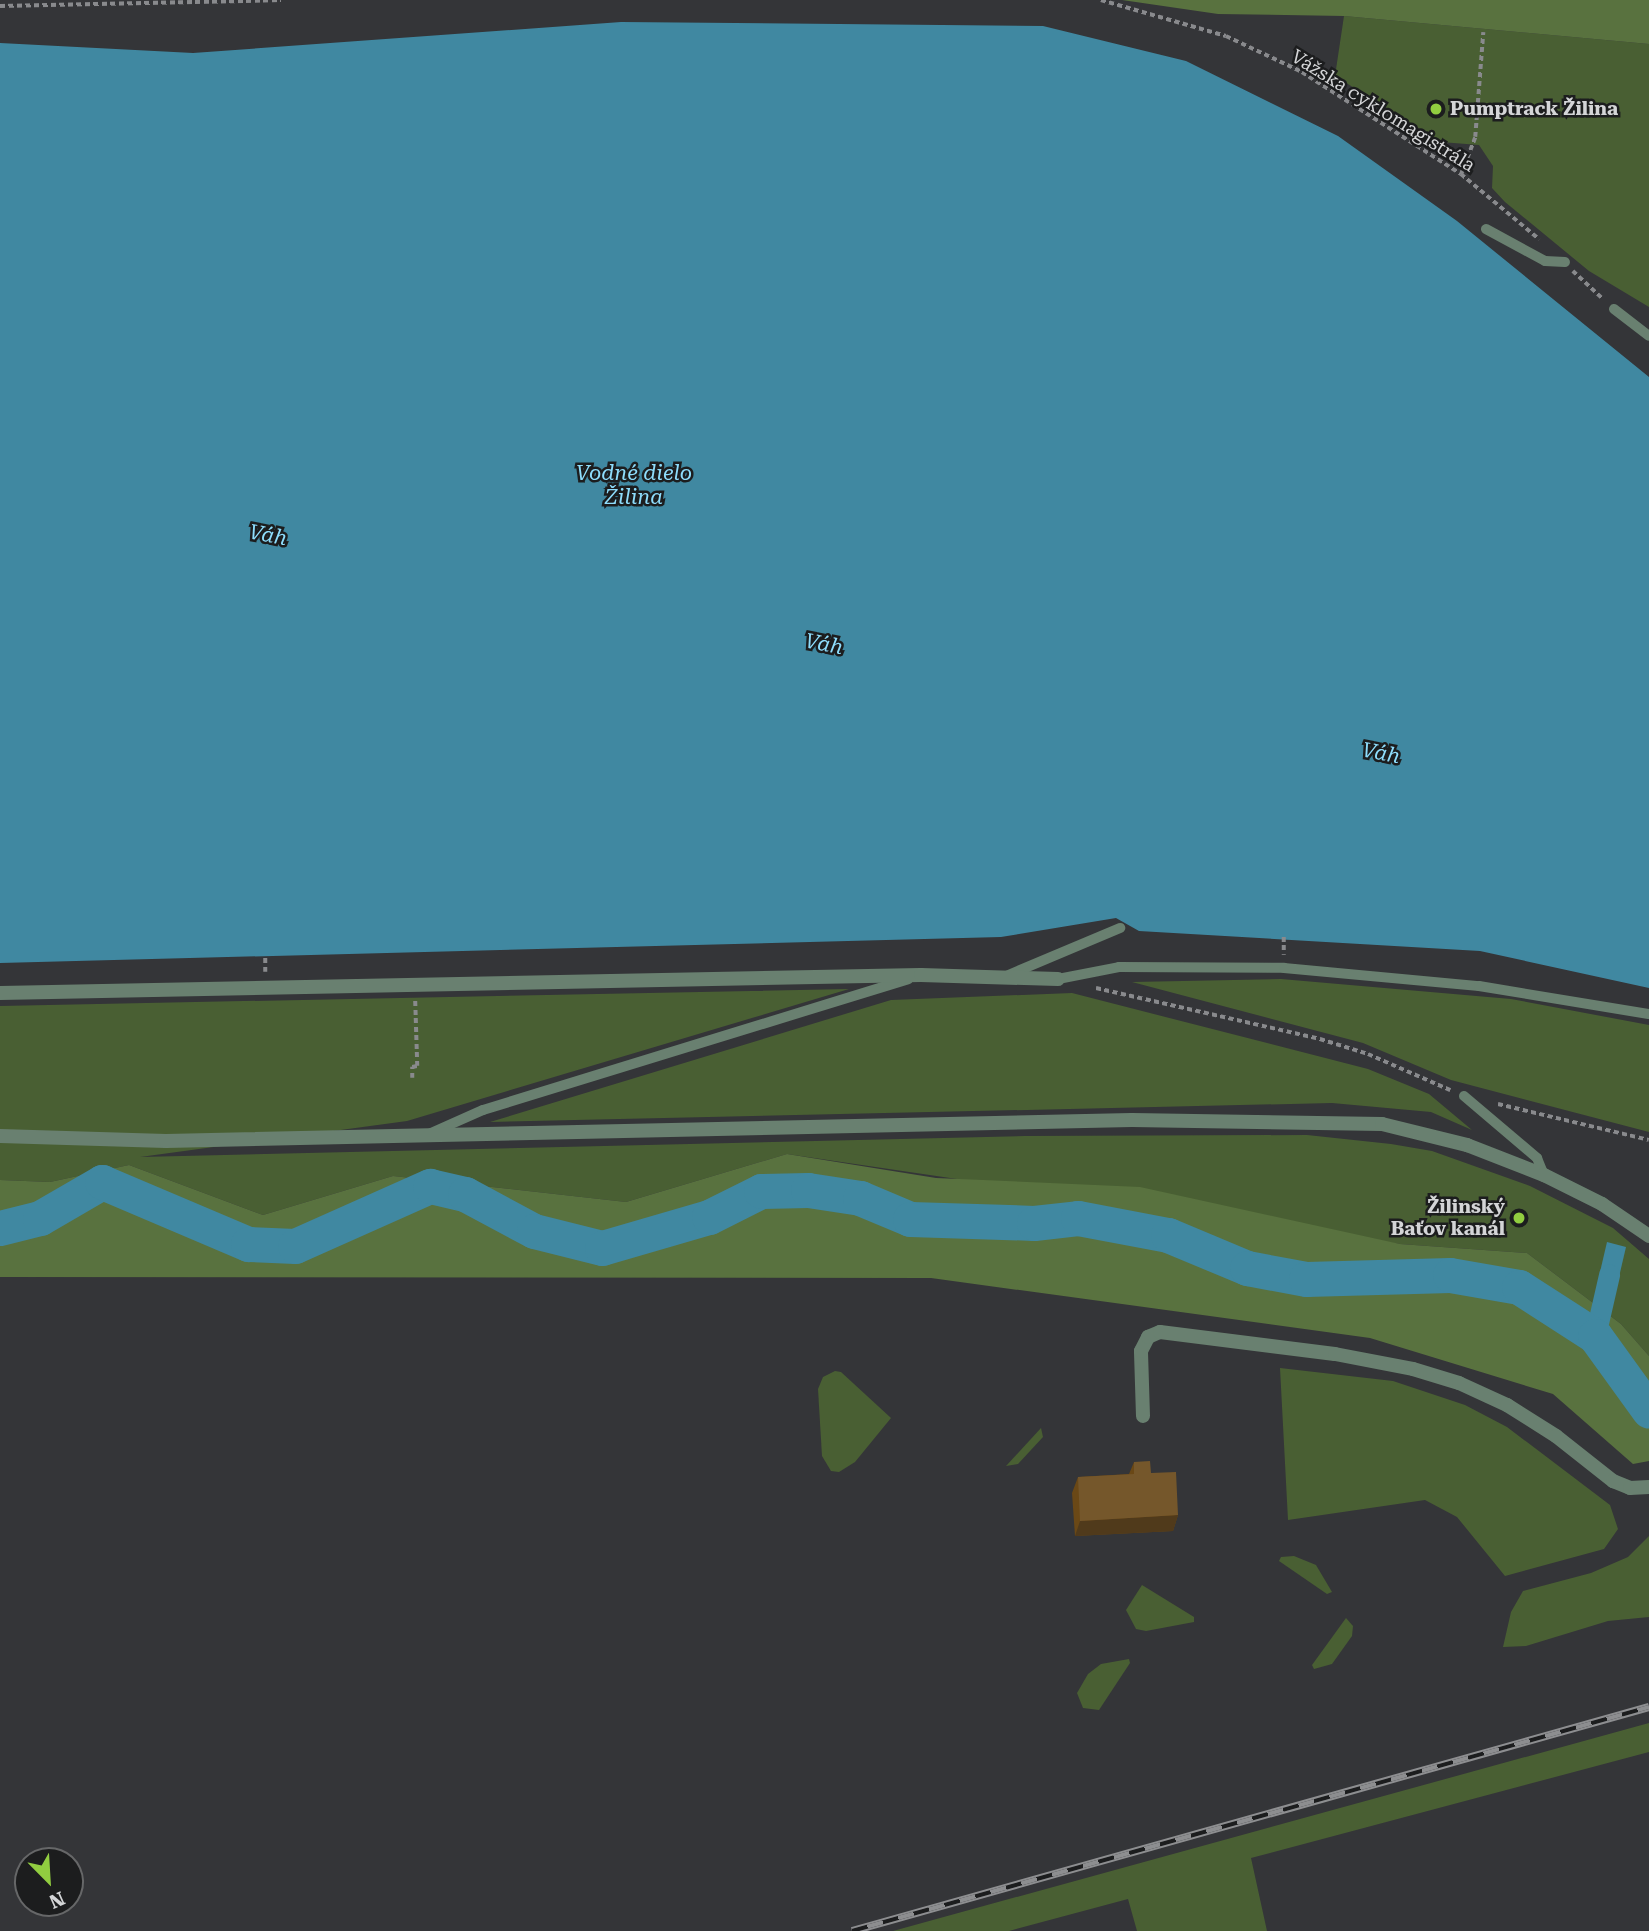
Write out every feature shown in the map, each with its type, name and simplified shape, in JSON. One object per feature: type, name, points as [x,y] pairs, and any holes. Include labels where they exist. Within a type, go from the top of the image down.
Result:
[{"type":"street","points":[[0,993],[921,975],[1058,979]]},
{"type":"street","points":[[0,1136],[166,1141],[1132,1120],[1335,1121],[1428,1133],[1544,1175],[1602,1204],[1649,1237]]},
{"type":"street","points":[[1143,1416],[1141,1351],[1149,1337],[1160,1332],[1335,1354],[1413,1369],[1459,1384],[1546,1429],[1613,1481],[1630,1488],[1649,1487]]},
{"type":"lane","points":[[1486,229],[1545,261],[1565,262]]},
{"type":"lane","points":[[1614,309],[1649,325]]},
{"type":"lane","points":[[1614,309],[1649,336]]},
{"type":"lane","points":[[1006,976],[1120,928]]},
{"type":"lane","points":[[1058,979],[1119,967],[1284,968],[1479,986],[1649,1014]]},
{"type":"lane","points":[[426,1135],[483,1110],[921,975]]},
{"type":"lane","points":[[1464,1096],[1537,1158],[1544,1175]]},
{"type":"path","points":[[0,6],[281,0]]},
{"type":"path","name":"Vážska cyklomagistrála","points":[[1101,0],[1226,36],[1302,72],[1461,174],[1565,262],[1614,309]]},
{"type":"path","points":[[1461,174],[1475,137],[1483,32]]},
{"type":"path","points":[[1058,979],[1320,1040],[1368,1054],[1464,1096],[1649,1140]]},
{"type":"path","points":[[412,1078],[412,1067],[417,1066],[414,985]]},
{"type":"green space","points":[[1122,0],[1649,0],[1649,44],[1344,16],[1218,14]]},
{"type":"green space","points":[[1344,16],[1649,44],[1649,307],[1589,271],[1505,202],[1492,188],[1493,166],[1479,145],[1441,142],[1335,76]]},
{"type":"green space","points":[[1281,979],[1511,999],[1649,1025],[1649,1132],[1451,1080],[1363,1043],[1132,982]]},
{"type":"green space","points":[[849,989],[407,1121],[140,1157],[1025,1136],[1307,1135],[1391,1144],[1432,1151],[1530,1186],[1613,1228],[1649,1259],[1649,1356],[1621,1324],[1527,1253],[1400,1244],[787,1154],[626,1202],[393,1176],[263,1215],[129,1165],[50,1182],[0,1180],[0,1006]]},
{"type":"green space","points":[[1072,993],[1368,1069],[1429,1094],[1472,1130],[1431,1112],[1332,1103],[490,1122],[891,1000]]},
{"type":"green space","points":[[787,1154],[936,1178],[1140,1187],[1400,1244],[1527,1253],[1621,1324],[1649,1356],[1649,1461],[1633,1464],[1553,1394],[1370,1338],[931,1278],[0,1277],[0,1180],[50,1182],[129,1165],[263,1215],[393,1176],[626,1202]]},
{"type":"green space","points":[[1280,1368],[1393,1381],[1465,1405],[1507,1427],[1610,1505],[1618,1529],[1604,1549],[1505,1576],[1457,1517],[1425,1500],[1288,1520]]},
{"type":"green space","points":[[835,1371],[841,1372],[891,1418],[855,1462],[839,1472],[831,1471],[822,1456],[818,1389],[823,1377]]},
{"type":"green space","points":[[1041,1428],[1043,1437],[1018,1464],[1006,1466]]},
{"type":"green space","points":[[1649,1536],[1649,1617],[1608,1621],[1526,1646],[1503,1647],[1511,1612],[1523,1591],[1591,1573],[1628,1557]]},
{"type":"green space","points":[[1294,1556],[1316,1565],[1332,1592],[1327,1594],[1279,1561],[1281,1557]]},
{"type":"green space","points":[[1142,1585],[1194,1617],[1194,1622],[1146,1631],[1136,1629],[1126,1610]]},
{"type":"green space","points":[[1346,1618],[1353,1626],[1352,1636],[1332,1664],[1314,1669],[1312,1665]]},
{"type":"green space","points":[[1129,1659],[1130,1663],[1099,1710],[1083,1708],[1077,1693],[1088,1674],[1101,1664]]},
{"type":"green space","points":[[1649,1723],[1649,1752],[1251,1858],[1267,1931],[1137,1931],[1128,1899],[1009,1931],[893,1931]]},
{"type":"water","name":"Vodné dielo Žilina","points":[[621,22],[1043,26],[1186,61],[1338,136],[1457,221],[1649,377],[1649,988],[1480,951],[1139,931],[1116,918],[1001,937],[0,963],[0,43],[193,53]]},
{"type":"water","points":[[1607,1242],[1626,1247],[1619,1277],[1600,1272]]},
{"type":"building","points":[[1150,1461],[1151,1473],[1176,1472],[1178,1515],[1080,1521],[1078,1477],[1134,1474],[1134,1462]]},
{"type":"waterway","points":[[0,1228],[40,1218],[102,1182],[248,1244],[295,1246],[430,1186],[465,1194],[534,1231],[602,1248],[709,1217],[761,1191],[808,1190],[860,1198],[910,1219],[1034,1223],[1078,1218],[1168,1235],[1247,1268],[1306,1279],[1450,1275],[1519,1287],[1595,1336],[1649,1411]]},
{"type":"waterway","points":[[1595,1336],[1609,1275]]},
{"type":"railway","points":[[852,1931],[1649,1707]]},
{"type":"place","name":"Pumptrack Žilina","points":[[1436,109]]},
{"type":"place","name":"Žilinský Baťov kanál","points":[[1519,1218]]},
{"type":"water label","name":"Váh","points":[[268,535]]},
{"type":"water label","name":"Váh","points":[[824,644]]},
{"type":"water label","name":"Váh","points":[[1381,753]]}]
